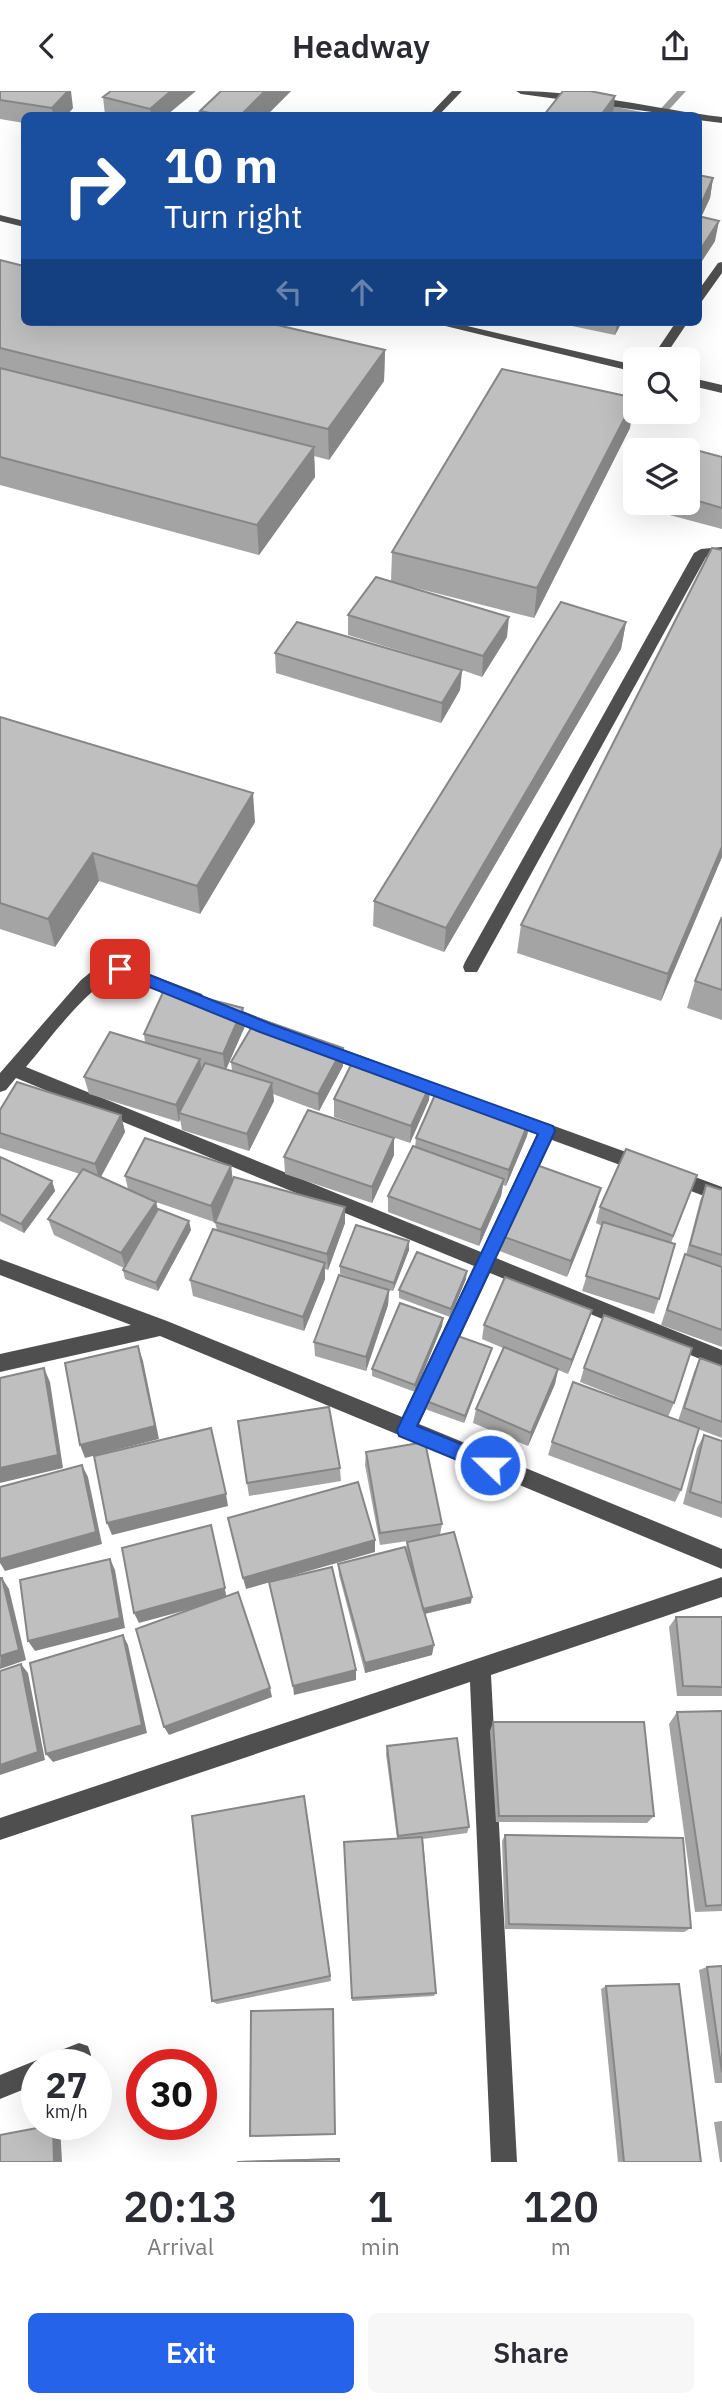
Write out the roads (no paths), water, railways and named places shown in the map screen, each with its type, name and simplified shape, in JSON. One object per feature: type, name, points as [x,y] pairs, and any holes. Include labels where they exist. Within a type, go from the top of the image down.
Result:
[{"type":"street","points":[[437,112],[457,91]]},
{"type":"street","points":[[520,91],[670,112]]},
{"type":"street","points":[[702,118],[722,120]]},
{"type":"street","points":[[0,218],[21,223]]},
{"type":"street","points":[[702,293],[722,265]]},
{"type":"street","points":[[452,326],[623,366]]},
{"type":"street","points":[[665,347],[679,326]]},
{"type":"street","points":[[700,384],[722,389]]},
{"type":"street","points":[[471,967],[701,553],[722,551]]},
{"type":"street","points":[[0,1084],[87,985],[103,972],[120,969],[394,1075]]},
{"type":"street","points":[[14,1070],[722,1359]]},
{"type":"street","points":[[496,1112],[722,1195]]},
{"type":"street","points":[[406,1430],[547,1131]]},
{"type":"street","points":[[0,1268],[160,1327],[722,1559]]},
{"type":"street","points":[[0,1363],[160,1327]]},
{"type":"street","points":[[0,1829],[722,1587]]},
{"type":"street","points":[[480,1670],[504,2162]]},
{"type":"street","points":[[0,2087],[21,2078]]},
{"type":"waterway","points":[[662,112],[682,91]]},
{"type":"waterway","points":[[595,106],[626,112]]}]
